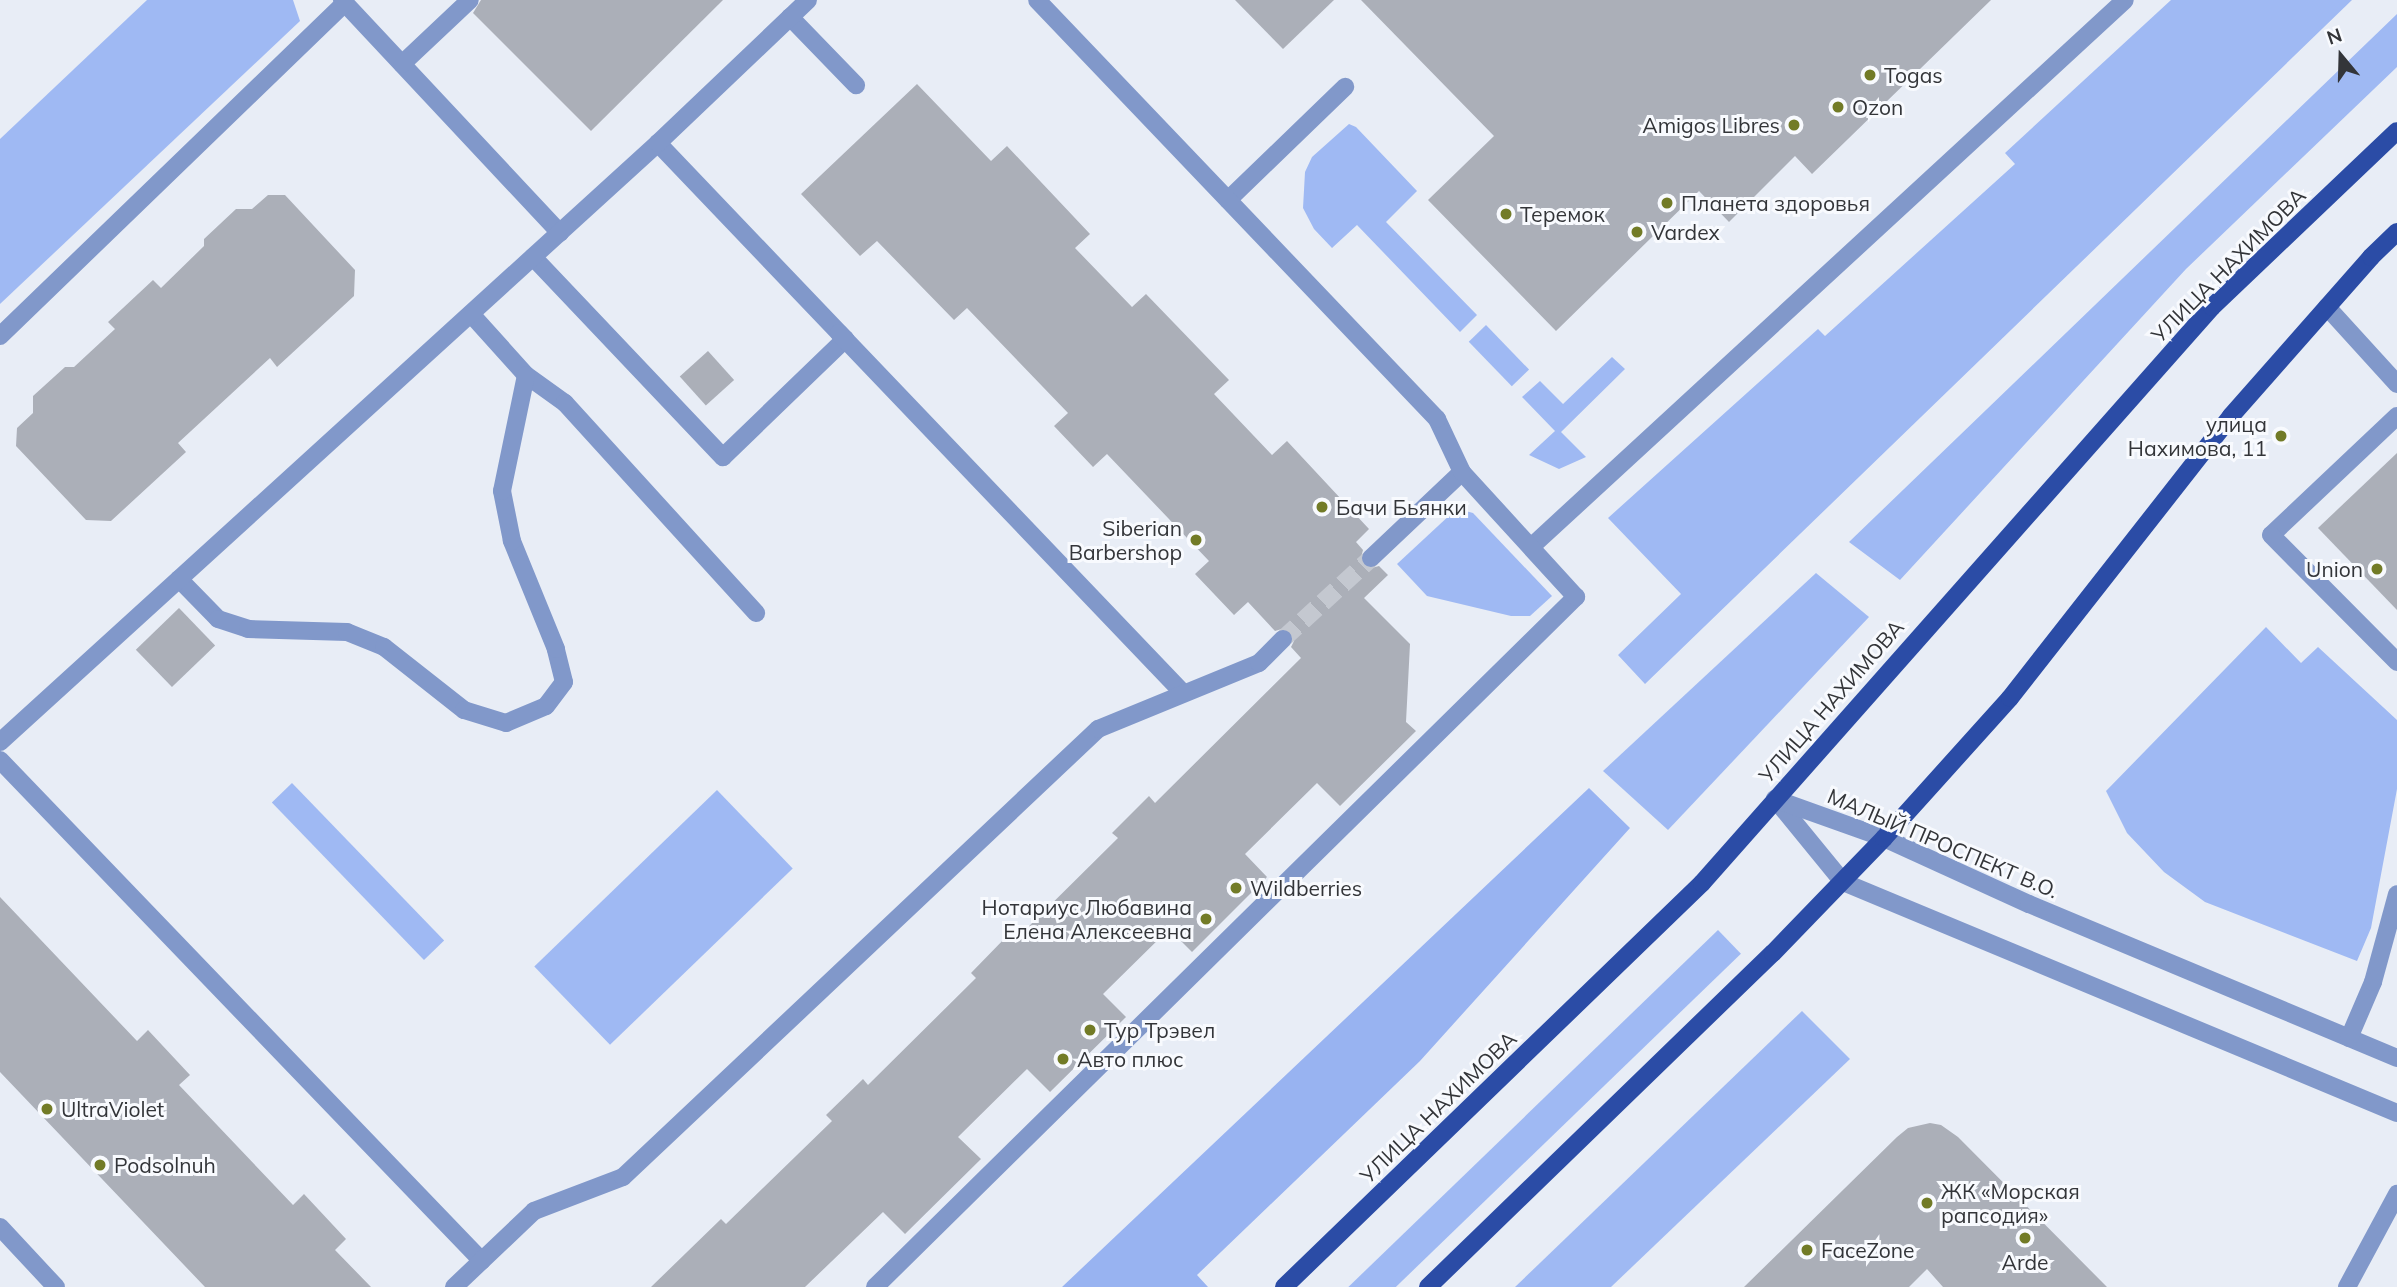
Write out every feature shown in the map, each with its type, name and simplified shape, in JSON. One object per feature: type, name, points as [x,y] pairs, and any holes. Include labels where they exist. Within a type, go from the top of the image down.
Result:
[{"type":"main road","name":"УЛИЦА НАХИМОВА","points":[[1284,1287],[1702,883],[2212,307],[2397,131]]},
{"type":"main road","points":[[1428,1287],[1843,882],[1884,838],[2010,698],[2231,416],[2397,232]]},
{"type":"street","points":[[402,64],[470,0]]},
{"type":"street","points":[[0,743],[659,143],[808,0]]},
{"type":"street","points":[[875,1287],[1576,597],[1462,472],[1437,419],[1037,0]]},
{"type":"street","points":[[1531,547],[2125,0]]},
{"type":"street","points":[[0,336],[344,2],[560,233]]},
{"type":"street","points":[[790,17],[856,85]]},
{"type":"street","points":[[1228,200],[1345,86]]},
{"type":"street","points":[[659,143],[1183,693]]},
{"type":"street","points":[[533,257],[723,457],[845,339]]},
{"type":"street","points":[[2327,307],[2397,384]]},
{"type":"street","points":[[471,314],[526,375],[565,403],[756,613]]},
{"type":"street","points":[[179,579],[218,619],[248,629],[346,632],[384,647],[464,710],[506,723],[546,706],[564,682],[556,649],[512,541],[502,491],[526,375]]},
{"type":"street","points":[[2397,416],[2271,535],[2397,662]]},
{"type":"street","points":[[1371,558],[1462,472]]},
{"type":"street","points":[[454,1287],[534,1211],[623,1177],[1098,729],[1259,663],[1283,639]]},
{"type":"street","points":[[0,760],[482,1261]]},
{"type":"street","points":[[1775,799],[1843,882],[2397,1114]]},
{"type":"street","name":"МАЛЫЙ ПРОСПЕКТ В.О.","points":[[1775,799],[1884,838],[2029,904],[2397,1058]]},
{"type":"street","points":[[2349,1038],[2374,982],[2397,894]]},
{"type":"street","points":[[2347,1287],[2397,1194]]},
{"type":"street","points":[[0,1227],[55,1287]]},
{"type":"shaded area","points":[[147,0],[293,0],[300,21],[0,304],[0,139]]},
{"type":"shaded area","points":[[2171,0],[2352,0],[1645,684],[1618,655],[1681,594],[1608,518],[1818,329],[1825,336],[2015,164],[2005,153]]},
{"type":"shaded area","points":[[2397,14],[2397,67],[2186,269],[1900,580],[1849,542]]},
{"type":"shaded area","points":[[1349,124],[1356,127],[1417,191],[1386,222],[1477,315],[1460,332],[1357,225],[1332,248],[1314,229],[1303,208],[1305,172],[1312,157]]},
{"type":"shaded area","points":[[1486,325],[1529,370],[1512,386],[1469,342]]},
{"type":"shaded area","points":[[1612,357],[1625,369],[1561,432],[1586,457],[1559,469],[1529,455],[1555,431],[1522,397],[1540,381],[1563,404]]},
{"type":"shaded area","points":[[1462,510],[1473,513],[1552,596],[1530,616],[1511,616],[1427,596],[1397,564],[1452,513]]},
{"type":"shaded area","points":[[1816,573],[1869,617],[1668,830],[1603,771]]},
{"type":"shaded area","points":[[2266,627],[2301,663],[2318,647],[2397,720],[2397,789],[2371,928],[2357,961],[2205,902],[2164,872],[2127,833],[2106,791]]},
{"type":"shaded area","points":[[292,783],[444,941],[424,960],[272,802]]},
{"type":"shaded area","points":[[1589,788],[1630,828],[1420,1061],[1197,1275],[1208,1287],[1062,1287]]},
{"type":"shaded area","points":[[717,790],[793,868],[610,1045],[534,966]]},
{"type":"shaded area","points":[[1718,930],[1741,954],[1396,1287],[1348,1287]]},
{"type":"shaded area","points":[[1802,1011],[1850,1059],[1611,1287],[1515,1287]]},
{"type":"building","points":[[481,0],[723,0],[591,131],[473,13]]},
{"type":"building","points":[[1235,0],[1334,0],[1283,49]]},
{"type":"building","points":[[1361,0],[1991,0],[1812,174],[1795,156],[1729,222],[1699,191],[1556,331],[1428,200],[1494,136]]},
{"type":"building","points":[[917,84],[991,161],[1007,146],[1090,234],[1075,248],[1132,307],[1146,294],[1229,380],[1214,394],[1272,455],[1287,441],[1369,529],[1356,542],[1363,550],[1360,561],[1368,569],[1379,566],[1388,575],[1364,598],[1410,644],[1406,722],[1416,731],[1340,806],[1317,783],[1245,854],[1267,877],[1192,952],[1169,929],[1103,994],[1126,1017],[1050,1092],[1027,1069],[958,1137],[981,1159],[905,1234],[883,1212],[805,1287],[651,1287],[721,1219],[726,1224],[832,1121],[826,1115],[863,1079],[868,1085],[976,978],[971,973],[1007,936],[1013,942],[1118,838],[1112,833],[1149,796],[1155,803],[1301,658],[1291,647],[1294,641],[1291,632],[1285,628],[1275,631],[1248,602],[1234,615],[1195,574],[1209,561],[1107,454],[1093,467],[1054,426],[1068,413],[967,308],[954,320],[877,241],[860,256],[801,194]]},
{"type":"building","points":[[268,195],[285,195],[355,270],[354,296],[277,367],[270,358],[178,443],[186,452],[111,521],[86,520],[16,446],[17,428],[33,413],[33,396],[65,367],[74,367],[115,329],[108,322],[153,280],[161,288],[204,246],[204,239],[236,209],[252,209]]},
{"type":"building","points":[[708,351],[734,380],[706,405],[680,376]]},
{"type":"building","name":"Union","points":[[2397,453],[2397,610],[2318,528]]},
{"type":"building","points":[[179,608],[215,645],[172,687],[136,650]]},
{"type":"building","points":[[0,897],[137,1041],[148,1030],[190,1075],[179,1085],[293,1205],[304,1194],[346,1239],[335,1250],[371,1287],[205,1287],[0,1072]]},
{"type":"building","name":"ЖК «Морская рапсодия»","points":[[1930,1123],[1941,1125],[1958,1137],[2107,1287],[1943,1287],[1927,1269],[1909,1287],[1744,1287],[1897,1137],[1908,1128]]},
{"type":"tunnel","points":[[1283,639],[1371,558]]},
{"type":"place","name":"Togas","points":[[1870,75]]},
{"type":"place","name":"Ozon","points":[[1838,107]]},
{"type":"place","name":"Amigos Libres","points":[[1794,125]]},
{"type":"place","name":"Планета здоровья","points":[[1667,203]]},
{"type":"place","name":"Теремок","points":[[1506,214]]},
{"type":"place","name":"Vardex","points":[[1637,232]]},
{"type":"place","name":"улица Нахимова, 11","points":[[2281,436]]},
{"type":"place","name":"Бачи Бьянки","points":[[1322,507]]},
{"type":"place","name":"Siberian Barbershop","points":[[1196,540]]},
{"type":"place","name":"Union","points":[[2377,569]]},
{"type":"place","name":"Wildberries","points":[[1236,888]]},
{"type":"place","name":"Нотариус Любавина Елена Алексеевна","points":[[1206,919]]},
{"type":"place","name":"Тур Трэвел","points":[[1090,1030]]},
{"type":"place","name":"Авто плюс","points":[[1063,1059]]},
{"type":"place","name":"UltraViolet","points":[[47,1109]]},
{"type":"place","name":"Podsolnuh","points":[[100,1165]]},
{"type":"place","name":"ЖК «Морская рапсодия»","points":[[1927,1203]]},
{"type":"place","name":"Arde","points":[[2025,1238]]},
{"type":"place","name":"FaceZone","points":[[1807,1250]]}]
